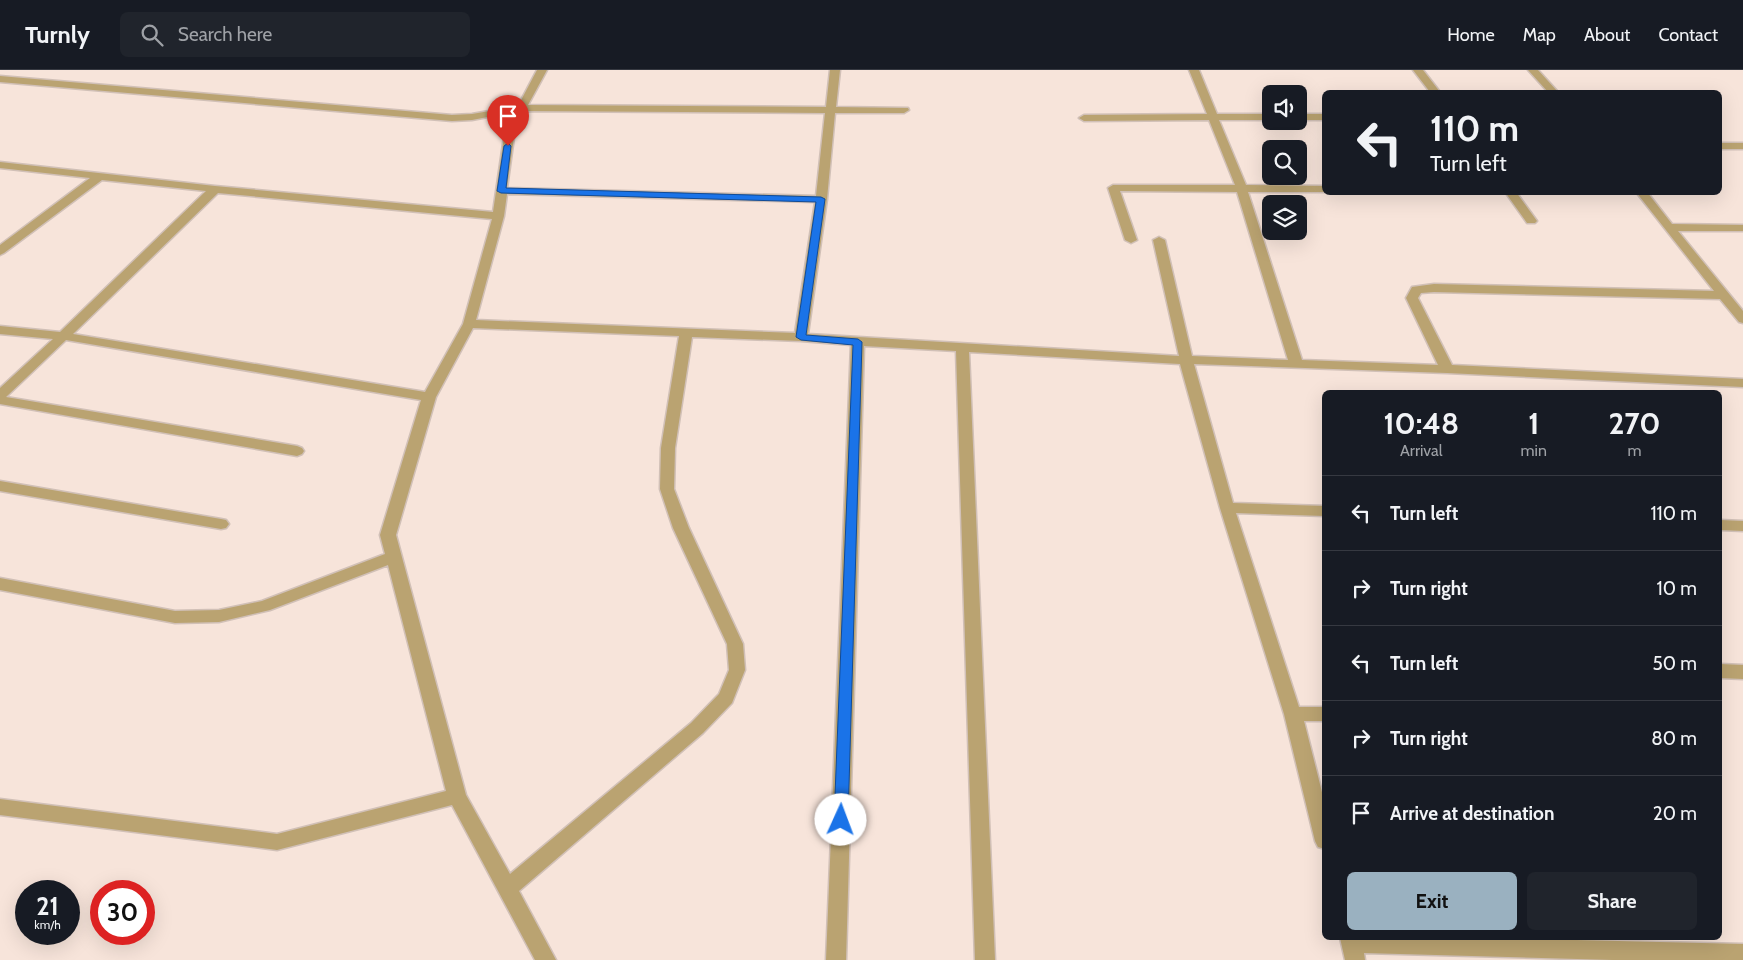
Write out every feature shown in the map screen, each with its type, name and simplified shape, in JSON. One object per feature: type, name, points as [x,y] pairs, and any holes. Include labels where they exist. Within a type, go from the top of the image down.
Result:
[{"type":"street","points":[[542,70],[510,130],[498,216],[468,324],[428,397],[388,535],[457,796],[546,960]]},
{"type":"street","points":[[801,337],[821,199],[835,70]]},
{"type":"street","points":[[1194,70],[1241,187],[1296,363]]},
{"type":"street","points":[[1418,70],[1433,90]]},
{"type":"street","points":[[1533,70],[1551,90]]},
{"type":"street","points":[[0,79],[452,118],[521,108],[904,110]]},
{"type":"street","points":[[1084,118],[1262,117]]},
{"type":"street","points":[[1307,117],[1322,117]]},
{"type":"street","points":[[1722,146],[1743,146]]},
{"type":"street","points":[[0,165],[215,189],[498,216]]},
{"type":"street","points":[[0,251],[100,176]]},
{"type":"street","points":[[1131,240],[1113,188],[1322,188]]},
{"type":"street","points":[[0,395],[215,189]]},
{"type":"street","points":[[501,191],[821,199]]},
{"type":"street","points":[[1512,195],[1531,221]]},
{"type":"street","points":[[1644,195],[1743,319]]},
{"type":"street","points":[[1669,227],[1743,228]]},
{"type":"street","points":[[1159,240],[1186,360],[1227,508],[1292,714],[1322,829]]},
{"type":"street","points":[[1447,369],[1412,298],[1416,290],[1434,288],[1724,295]]},
{"type":"street","points":[[468,324],[801,337],[858,342],[1186,360],[1447,369],[1743,384]]},
{"type":"street","points":[[0,330],[63,336],[428,397]]},
{"type":"street","points":[[507,889],[697,728],[726,698],[737,670],[735,644],[682,528],[667,489],[668,448],[686,333]]},
{"type":"street","points":[[836,960],[858,342]]},
{"type":"street","points":[[962,348],[985,960]]},
{"type":"street","points":[[0,400],[297,451]]},
{"type":"street","points":[[0,486],[221,524]]},
{"type":"street","points":[[1227,508],[1322,511]]},
{"type":"street","points":[[1722,525],[1743,526]]},
{"type":"street","points":[[0,584],[175,617],[219,616],[264,606],[394,556]]},
{"type":"street","points":[[1722,671],[1743,672]]},
{"type":"street","points":[[1292,714],[1322,714]]},
{"type":"street","points":[[0,807],[277,842],[457,796]]},
{"type":"street","points":[[1352,947],[1743,954]]},
{"type":"route","points":[[508,146],[501,191],[821,199],[801,337],[858,342],[841,820]]}]
